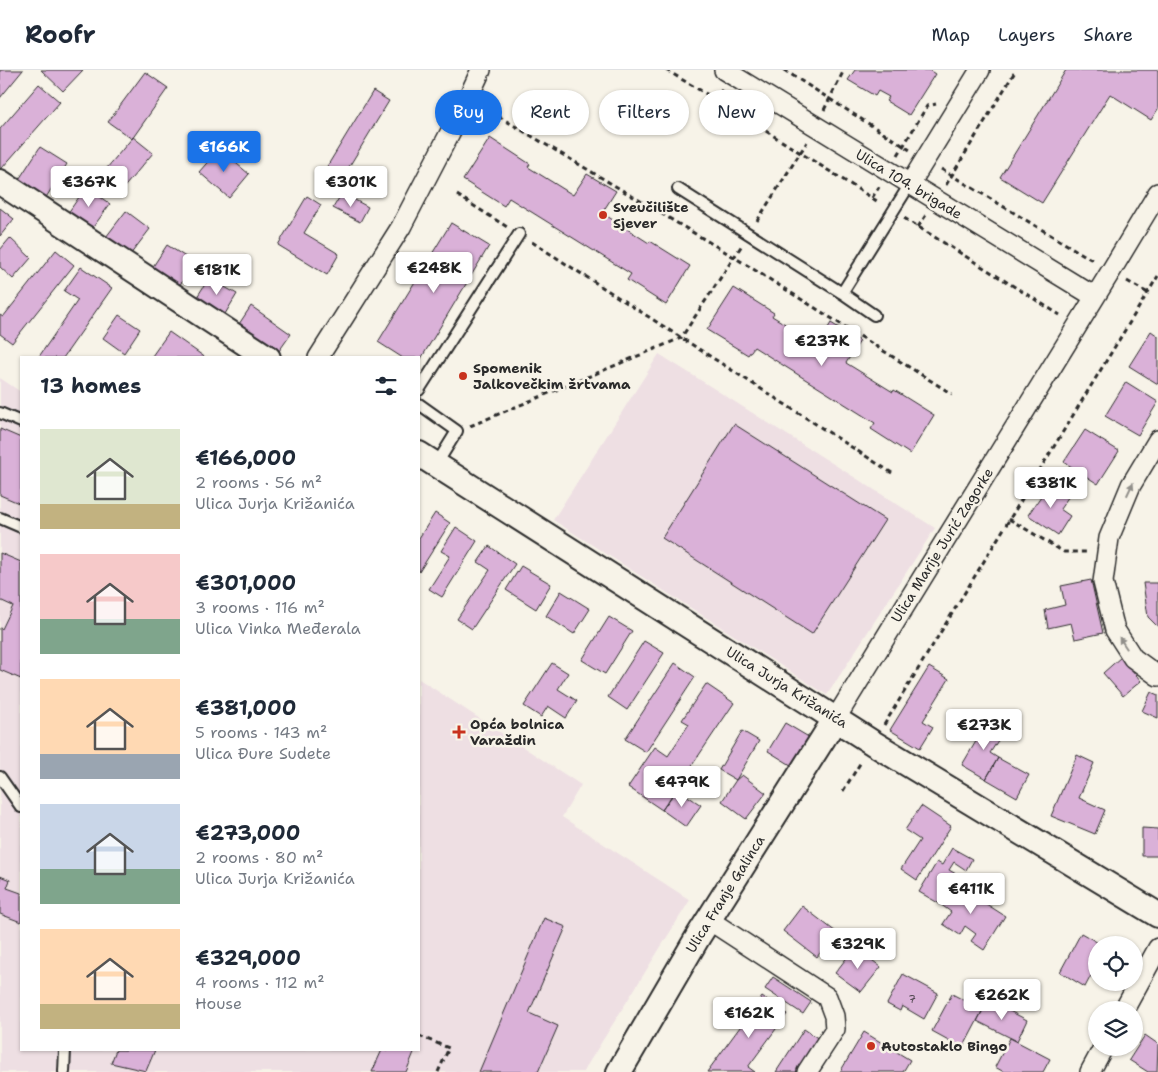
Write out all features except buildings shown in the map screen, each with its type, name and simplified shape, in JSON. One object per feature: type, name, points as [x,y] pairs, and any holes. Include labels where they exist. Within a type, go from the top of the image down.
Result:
[{"type":"street","points":[[472,90],[482,70]]},
{"type":"street","name":"Ulica 104. brigade","points":[[724,70],[1095,297]]},
{"type":"street","points":[[910,184],[980,70]]},
{"type":"street","points":[[319,356],[401,227],[449,135]]},
{"type":"street","points":[[0,182],[265,356]]},
{"type":"street","name":"Ulica Marije Jurić Zagorke","points":[[836,718],[1158,193]]},
{"type":"street","points":[[1158,440],[1131,485],[1109,538],[1103,582],[1115,630],[1132,658],[1158,676]]},
{"type":"street","name":"Ulica Jurja Križanića","points":[[427,459],[873,743],[1156,912]]},
{"type":"street","name":"Ulica Franje Galinca","points":[[619,1072],[709,920],[836,718]]},
{"type":"street","points":[[709,920],[827,997],[834,1016],[835,1029],[807,1072]]},
{"type":"street","points":[[1129,1001],[1158,948]]},
{"type":"street","points":[[1090,1072],[1099,1056]]},
{"type":"lane","points":[[842,293],[910,184]]},
{"type":"lane","points":[[678,188],[874,315]]},
{"type":"lane","points":[[420,388],[519,234]]},
{"type":"lane","points":[[420,405],[457,431],[427,459]]},
{"type":"lane","points":[[0,413],[20,422]]},
{"type":"lane","points":[[0,518],[20,527]]},
{"type":"lane","points":[[0,778],[20,806]]},
{"type":"lane","points":[[64,1072],[66,1051]]},
{"type":"path","points":[[666,70],[1077,326]]},
{"type":"path","points":[[784,70],[951,175],[1148,293]]},
{"type":"path","points":[[918,227],[1016,70]]},
{"type":"path","points":[[502,118],[734,257],[952,394]]},
{"type":"path","points":[[457,431],[681,338],[800,154]]},
{"type":"path","points":[[458,195],[892,473]]},
{"type":"path","points":[[843,791],[1158,276]]},
{"type":"path","points":[[1009,519],[1064,552],[1107,552]]},
{"type":"path","points":[[420,1036],[449,1048],[438,1072]]},
{"type":"shaded area","points":[[659,354],[935,528],[827,695],[553,520]]},
{"type":"shaded area","name":"Opća bolnica Varaždin","points":[[0,378],[20,391],[20,1051],[420,1051],[420,680],[581,785],[562,817],[690,900],[583,1072],[0,1072]]},
{"type":"place","name":"Sveučilište Sjever","points":[[603,215]]},
{"type":"place","name":"Spomenik Jalkovečkim žrtvama","points":[[463,376]]},
{"type":"place","name":"Opća bolnica Varaždin","points":[[459,732]]},
{"type":"place","name":"Autostaklo Bingo","points":[[871,1046]]}]
